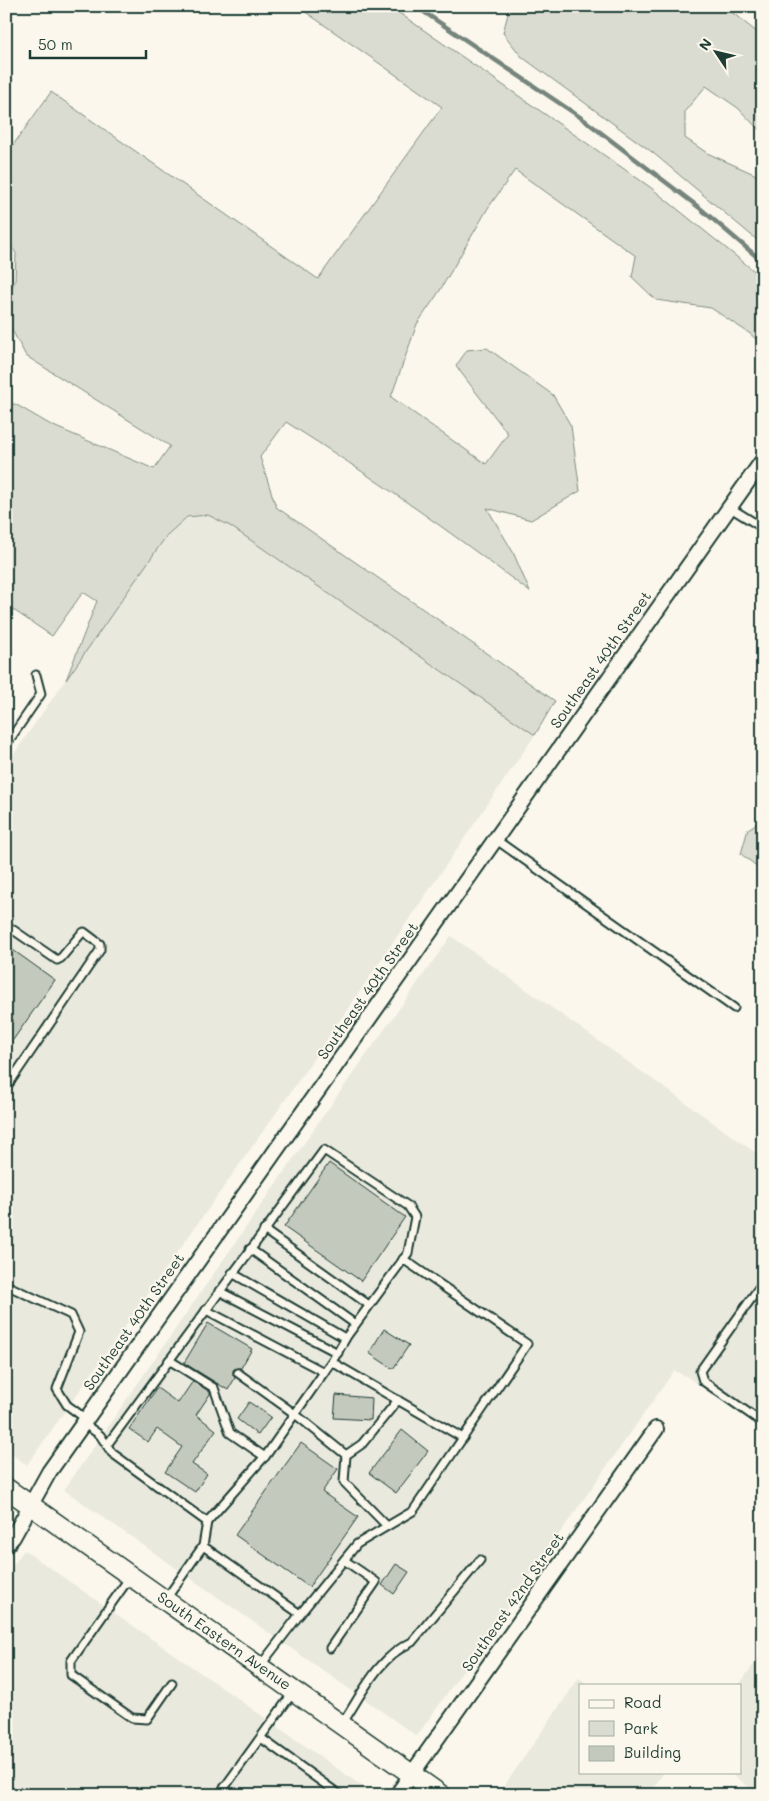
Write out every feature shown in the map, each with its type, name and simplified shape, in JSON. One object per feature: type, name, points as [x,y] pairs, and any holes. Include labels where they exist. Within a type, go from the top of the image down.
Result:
[{"type":"main road","name":"South Eastern Avenue","points":[[6,1488],[441,1795]]},
{"type":"street","name":"Southeast 40th Street","points":[[6,1545],[13,1537],[49,1472],[763,460]]},
{"type":"street","name":"Southeast 42nd Street","points":[[397,1795],[656,1429]]},
{"type":"lane","points":[[729,507],[763,528]]},
{"type":"lane","points":[[6,745],[41,694],[36,675]]},
{"type":"lane","points":[[495,839],[734,1008]]},
{"type":"lane","points":[[6,925],[57,960],[84,932],[100,944],[100,950],[6,1088]]},
{"type":"lane","points":[[107,1445],[324,1150],[408,1206],[415,1217],[408,1253],[345,1338],[332,1362],[264,1457],[207,1522],[203,1546],[166,1600]]},
{"type":"lane","points":[[264,1230],[369,1306]]},
{"type":"lane","points":[[250,1249],[355,1324]]},
{"type":"lane","points":[[260,1666],[357,1544],[413,1511],[527,1344],[403,1259]]},
{"type":"lane","points":[[232,1273],[345,1338]]},
{"type":"lane","points":[[763,1282],[700,1371],[703,1381],[763,1423]]},
{"type":"lane","points":[[6,1285],[71,1315],[79,1332],[57,1388],[67,1405],[100,1435],[112,1453],[207,1522]]},
{"type":"lane","points":[[219,1291],[338,1353]]},
{"type":"lane","points":[[206,1310],[324,1372]]},
{"type":"lane","points":[[169,1360],[214,1388],[230,1432],[264,1457]]},
{"type":"lane","points":[[332,1362],[463,1438]]},
{"type":"lane","points":[[238,1373],[296,1414],[346,1455]]},
{"type":"lane","points":[[346,1455],[362,1444],[398,1400]]},
{"type":"lane","points":[[346,1455],[344,1482],[387,1526]]},
{"type":"lane","points":[[203,1546],[300,1614]]},
{"type":"lane","points":[[330,1648],[376,1582],[344,1560]]},
{"type":"lane","points":[[342,1724],[388,1657],[401,1647],[412,1642],[480,1560]]},
{"type":"lane","points":[[131,1575],[71,1661],[71,1675],[132,1718],[147,1719],[172,1683]]},
{"type":"lane","points":[[219,1795],[294,1691]]},
{"type":"lane","points":[[260,1738],[340,1795]]},
{"type":"shaded area","points":[[208,515],[230,526],[535,735],[288,1096],[27,1465],[6,1450],[6,765],[167,535],[187,518]]},
{"type":"shaded area","points":[[451,936],[763,1158],[763,1430],[686,1376],[674,1371],[417,1736],[64,1490],[318,1123]]},
{"type":"shaded area","points":[[24,1550],[375,1795],[6,1795],[6,1575]]},
{"type":"shaded area","points":[[763,1651],[763,1795],[759,1795],[732,1774],[742,1774],[742,1684],[740,1684]]},
{"type":"shaded area","points":[[579,1678],[588,1684],[579,1684],[579,1774],[663,1774],[649,1795],[498,1795]]},
{"type":"green space","points":[[297,6],[389,6],[650,187],[763,278],[763,345],[749,333],[711,308],[656,300],[632,277],[636,256],[515,170],[488,208],[439,292],[417,324],[391,397],[486,464],[508,434],[456,366],[467,350],[487,348],[553,395],[571,426],[580,491],[531,520],[487,508],[513,552],[530,592],[410,504],[286,422],[260,457],[276,507],[555,701],[535,735],[230,526],[208,515],[187,517],[167,535],[66,680],[97,601],[83,592],[52,636],[6,605],[6,405],[15,404],[51,425],[154,469],[170,446],[26,356],[6,319],[6,297],[15,281],[16,253],[6,239],[6,155],[51,92],[318,279],[442,107]]},
{"type":"green space","points":[[510,6],[724,6],[763,37],[763,134],[738,108],[706,86],[685,111],[685,138],[707,153],[763,178],[763,245],[652,152],[522,57],[503,33]]},
{"type":"green space","points":[[759,822],[763,824],[763,871],[741,854],[748,829]]},
{"type":"building","points":[[6,945],[55,980],[6,1050]]},
{"type":"building","points":[[329,1163],[405,1217],[361,1281],[284,1227]]},
{"type":"building","points":[[208,1323],[252,1349],[241,1368],[233,1370],[235,1378],[228,1390],[184,1363]]},
{"type":"building","points":[[384,1329],[409,1345],[393,1369],[369,1353]]},
{"type":"building","points":[[193,1381],[210,1392],[196,1415],[216,1430],[192,1464],[207,1474],[195,1492],[165,1472],[182,1447],[157,1429],[148,1442],[129,1429],[157,1388],[178,1403]]},
{"type":"building","points":[[336,1395],[372,1398],[371,1420],[334,1418]]},
{"type":"building","points":[[249,1402],[271,1417],[258,1435],[237,1419]]},
{"type":"building","points":[[402,1430],[428,1451],[396,1493],[369,1473]]},
{"type":"building","points":[[301,1443],[338,1469],[322,1492],[358,1517],[309,1587],[235,1535]]},
{"type":"building","points":[[396,1564],[409,1572],[394,1594],[382,1585]]},
{"type":"waterway","points":[[415,6],[583,119],[701,209],[763,262]]}]
